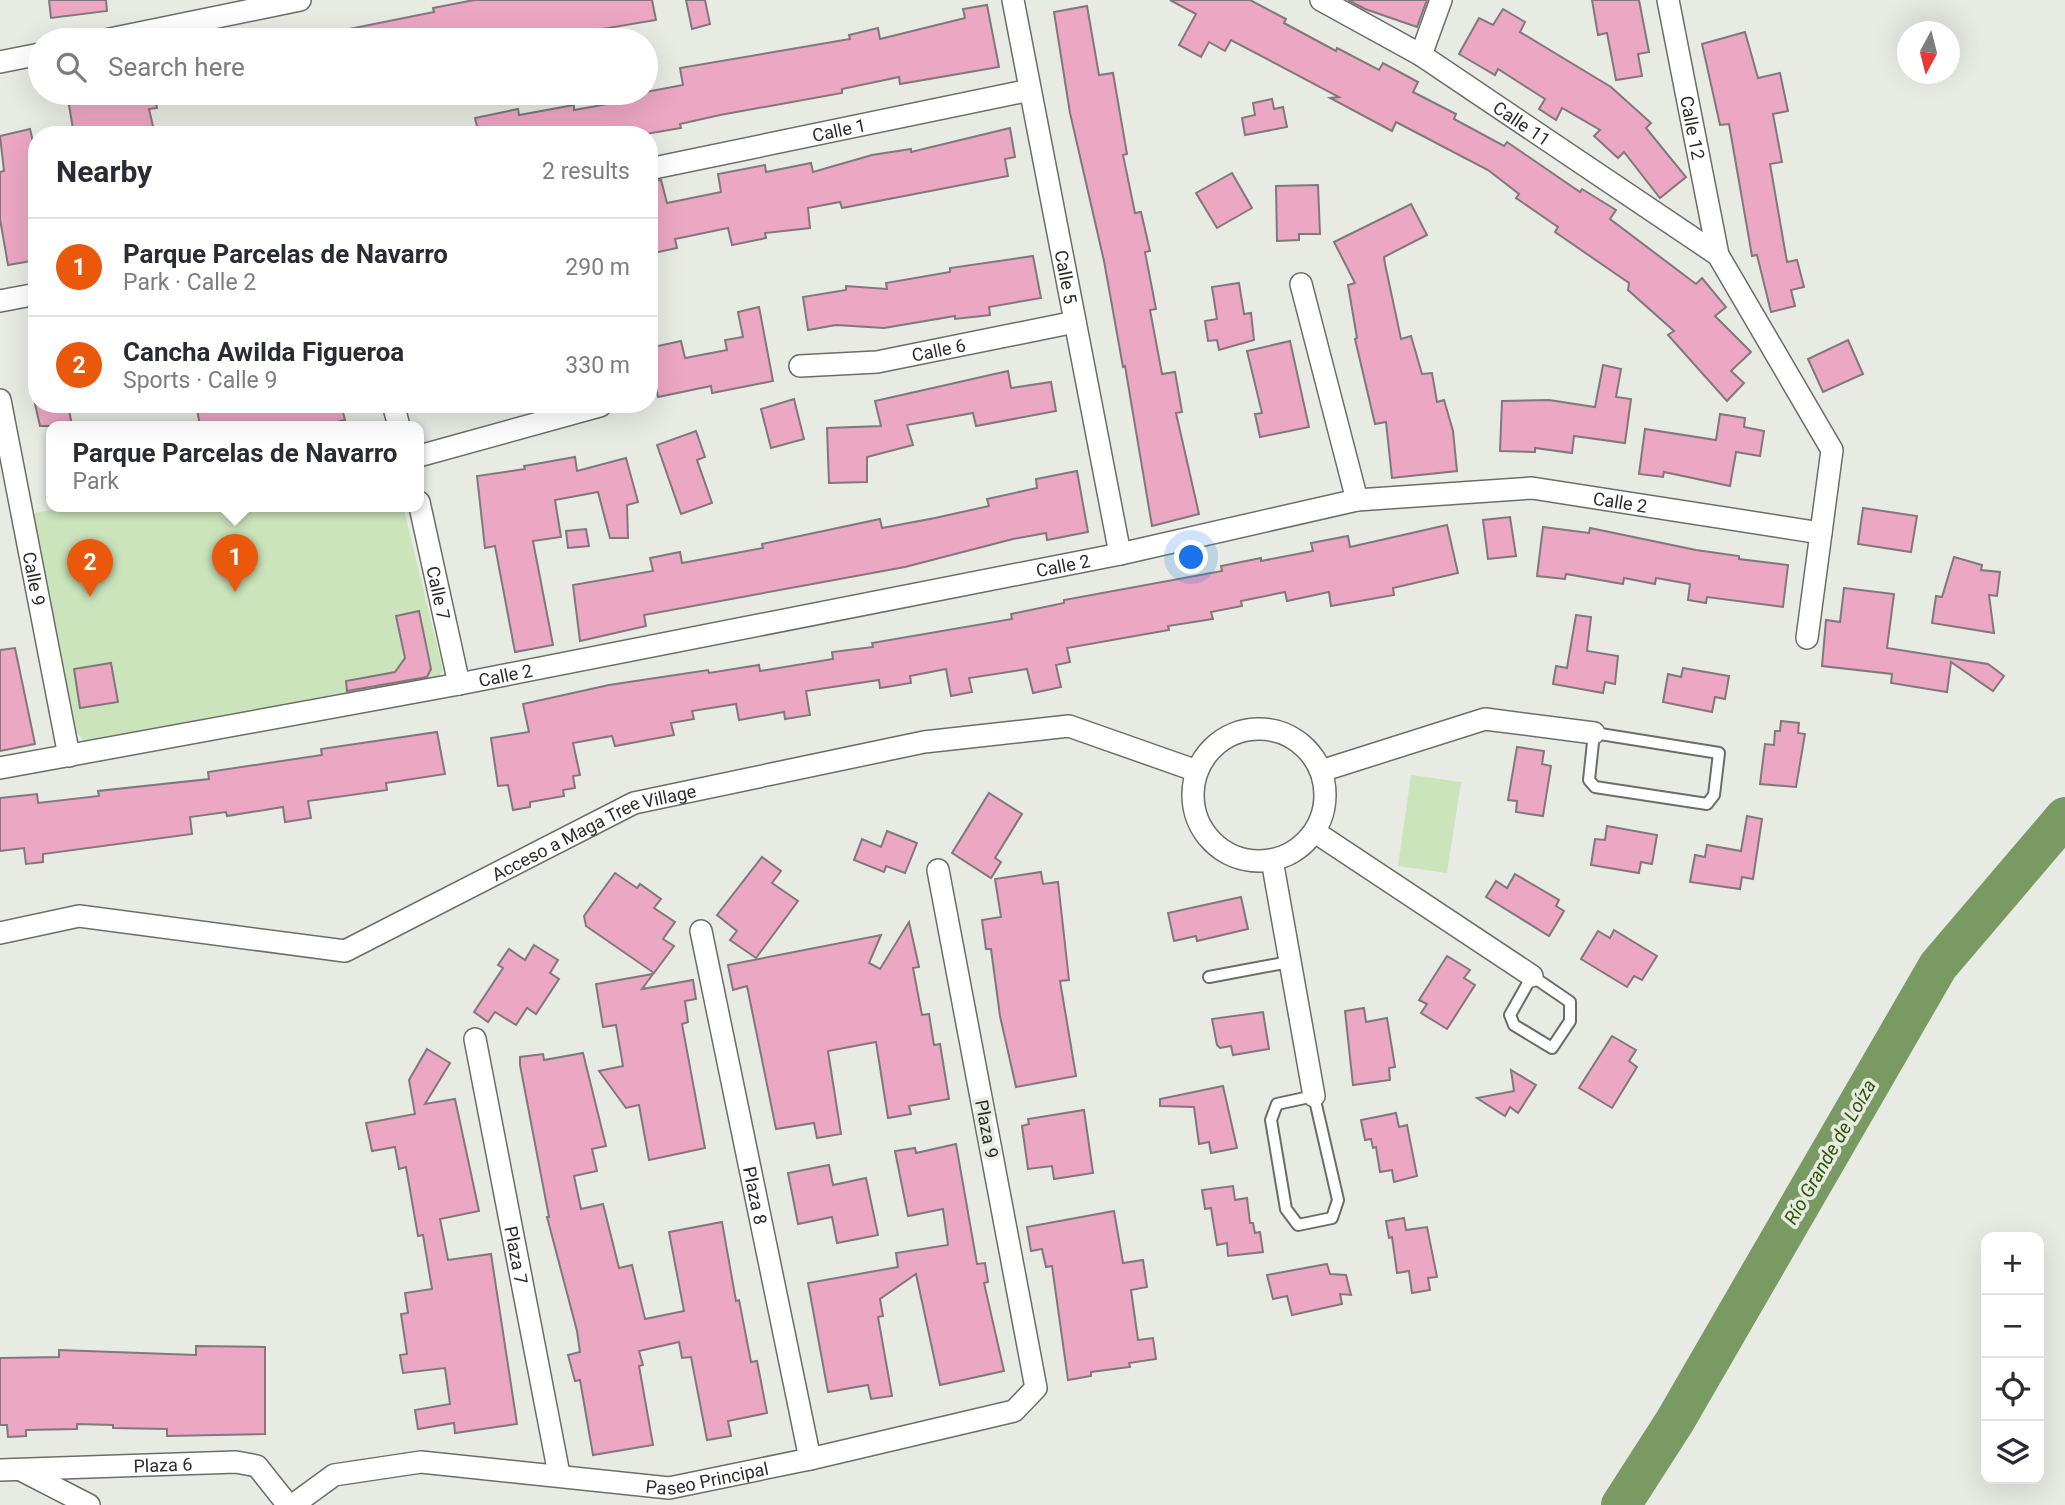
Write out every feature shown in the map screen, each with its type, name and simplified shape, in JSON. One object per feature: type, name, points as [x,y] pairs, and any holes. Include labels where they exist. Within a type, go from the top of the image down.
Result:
[{"type":"street","points":[[164,28],[300,0]]},
{"type":"street","name":"Calle 5","points":[[1013,0],[1120,554]]},
{"type":"street","name":"Calle 11","points":[[1321,0],[1421,55],[1718,255]]},
{"type":"street","points":[[1421,55],[1441,0]]},
{"type":"street","name":"Calle 12","points":[[1668,0],[1718,255]]},
{"type":"street","points":[[0,62],[28,56]]},
{"type":"street","name":"Calle 1","points":[[658,167],[1030,90]]},
{"type":"street","points":[[1718,255],[1832,450],[1807,638]]},
{"type":"street","points":[[1301,284],[1357,500]]},
{"type":"street","points":[[0,301],[28,296]]},
{"type":"street","name":"Calle 6","points":[[800,366],[877,362],[1075,323]]},
{"type":"street","name":"Calle 9","points":[[0,400],[68,756]]},
{"type":"street","points":[[424,455],[575,413]]},
{"type":"street","name":"Calle 2","points":[[0,768],[459,684],[1120,554],[1357,500],[1532,488],[1821,533]]},
{"type":"street","name":"Calle 7","points":[[421,512],[459,684]]},
{"type":"street","points":[[1321,771],[1485,719],[1594,733]]},
{"type":"street","name":"Acceso a Maga Tree Village","points":[[0,933],[79,916],[345,951],[634,803],[924,742],[1069,726],[1197,771]]},
{"type":"street","points":[[1248,730],[1271,730],[1292,737],[1310,752],[1321,771],[1326,792],[1324,813],[1315,832],[1303,845],[1272,860],[1252,861],[1232,856],[1215,845],[1202,829],[1194,810],[1193,790],[1197,771],[1209,751],[1227,737],[1248,730]]},
{"type":"street","points":[[1315,832],[1532,976]]},
{"type":"street","points":[[1272,860],[1314,1096]]},
{"type":"street","name":"Plaza 9","points":[[938,870],[1036,1388]]},
{"type":"street","name":"Plaza 8","points":[[701,931],[810,1459]]},
{"type":"street","name":"Plaza 7","points":[[475,1039],[559,1474]]},
{"type":"street","name":"Paseo Principal","points":[[293,1505],[334,1475],[422,1462],[559,1474],[669,1488],[810,1459],[1014,1411],[1036,1388]]},
{"type":"street","name":"Plaza 6","points":[[10,1470],[236,1462],[257,1466],[288,1505]]},
{"type":"street","name":"Plaza 6","points":[[10,1470],[89,1505]]},
{"type":"lane","points":[[1594,733],[1718,753],[1714,795],[1706,804],[1595,787],[1588,780],[1594,733]]},
{"type":"lane","points":[[1209,977],[1289,962]]},
{"type":"lane","points":[[1532,976],[1570,1002],[1570,1021],[1552,1048],[1514,1026],[1510,1015],[1532,976]]},
{"type":"lane","points":[[1314,1096],[1338,1200],[1332,1219],[1298,1225],[1286,1209],[1271,1120],[1277,1104],[1314,1096]]},
{"type":"green space","points":[[46,511],[404,512],[443,670],[435,683],[98,745],[85,742],[71,726],[30,514]]},
{"type":"green space","points":[[1411,775],[1461,782],[1447,873],[1398,866]]},
{"type":"building","points":[[49,0],[106,0],[107,11],[51,18]]},
{"type":"building","points":[[474,0],[652,0],[656,20],[608,28],[354,28],[434,12],[433,8]]},
{"type":"building","points":[[686,0],[705,0],[710,24],[692,29]]},
{"type":"building","points":[[1170,0],[1250,0],[1286,19],[1284,23],[1336,51],[1337,48],[1379,70],[1383,63],[1418,82],[1413,92],[1456,114],[1454,119],[1504,146],[1507,142],[1580,192],[1582,189],[1616,210],[1610,219],[1696,284],[1702,278],[1726,307],[1715,316],[1751,352],[1731,371],[1744,383],[1727,401],[1668,335],[1674,331],[1628,290],[1629,283],[1555,232],[1558,227],[1516,198],[1519,194],[1488,170],[1396,122],[1392,131],[1330,98],[1339,97],[1231,40],[1225,51],[1209,42],[1201,57],[1179,45],[1196,14]]},
{"type":"building","points":[[1348,0],[1427,0],[1417,27],[1365,9]]},
{"type":"building","points":[[1592,0],[1639,0],[1649,52],[1638,54],[1642,76],[1616,80],[1607,33],[1598,35]]},
{"type":"building","points":[[987,5],[999,67],[900,84],[899,77],[842,89],[842,93],[720,115],[680,124],[681,128],[658,132],[658,126],[477,126],[475,118],[518,109],[519,115],[574,105],[574,110],[602,105],[658,105],[658,90],[683,85],[680,68],[850,39],[849,35],[878,28],[880,39],[965,18],[963,9]]},
{"type":"building","points":[[1087,6],[1099,75],[1113,73],[1127,154],[1123,155],[1135,213],[1141,212],[1150,251],[1145,252],[1156,309],[1150,310],[1162,374],[1175,372],[1182,412],[1176,413],[1199,514],[1152,526],[1125,366],[1123,367],[1104,261],[1070,113],[1054,12]]},
{"type":"building","points":[[1503,9],[1525,22],[1520,32],[1611,87],[1651,123],[1646,128],[1686,177],[1660,198],[1624,152],[1618,158],[1594,136],[1600,130],[1562,108],[1556,120],[1539,109],[1545,99],[1498,69],[1495,75],[1459,54],[1479,18],[1493,25]]},
{"type":"building","points":[[1745,32],[1758,78],[1780,73],[1788,111],[1773,114],[1782,162],[1770,164],[1787,262],[1797,260],[1804,287],[1791,290],[1795,306],[1771,312],[1757,255],[1752,256],[1729,124],[1720,125],[1702,44]]},
{"type":"building","points":[[1272,99],[1274,109],[1283,107],[1287,127],[1245,135],[1242,118],[1255,115],[1253,103]]},
{"type":"building","points":[[69,105],[156,105],[157,108],[149,109],[153,126],[72,126]]},
{"type":"building","points":[[1010,128],[1015,157],[1005,159],[1008,176],[842,208],[840,202],[808,208],[810,228],[765,233],[766,238],[732,245],[728,228],[675,239],[677,248],[658,252],[658,180],[661,180],[667,203],[721,192],[718,174],[765,165],[766,172],[811,163],[813,172],[872,155],[911,149],[911,152]]},
{"type":"building","points":[[28,129],[28,262],[8,265],[0,219],[0,172],[4,171],[0,136]]},
{"type":"building","points":[[1232,173],[1252,208],[1217,228],[1196,193]]},
{"type":"building","points":[[1318,185],[1320,234],[1299,234],[1299,240],[1277,241],[1276,186]]},
{"type":"building","points":[[1411,204],[1427,235],[1384,257],[1385,264],[1401,339],[1411,336],[1422,374],[1432,373],[1437,402],[1444,400],[1453,431],[1457,471],[1392,478],[1386,422],[1375,424],[1355,339],[1357,338],[1348,285],[1355,283],[1334,242]]},
{"type":"building","points":[[1033,256],[1041,298],[989,307],[990,315],[955,319],[955,316],[884,328],[836,325],[808,330],[803,297],[846,290],[846,286],[887,289],[886,283],[950,272],[950,268]]},
{"type":"building","points":[[1239,283],[1244,314],[1251,313],[1254,340],[1219,350],[1217,340],[1208,341],[1205,321],[1217,319],[1212,287]]},
{"type":"building","points":[[759,307],[773,381],[712,393],[711,386],[658,397],[658,346],[681,341],[685,358],[727,350],[725,340],[743,337],[738,312]]},
{"type":"building","points":[[1848,340],[1863,374],[1823,392],[1808,359]]},
{"type":"building","points":[[1290,341],[1309,427],[1260,437],[1255,414],[1262,413],[1247,351]]},
{"type":"building","points":[[1603,365],[1621,369],[1616,397],[1631,399],[1625,443],[1574,436],[1572,453],[1535,448],[1535,452],[1500,451],[1502,401],[1549,400],[1595,407]]},
{"type":"building","points":[[1008,371],[1011,388],[1051,382],[1056,411],[976,426],[973,413],[907,425],[913,445],[867,457],[867,482],[829,483],[827,428],[881,426],[875,401]]},
{"type":"building","points":[[794,399],[804,439],[771,448],[761,409]]},
{"type":"building","points":[[37,413],[70,413],[71,421],[46,421],[46,426],[40,426]]},
{"type":"building","points":[[198,413],[343,413],[345,420],[341,421],[199,421]]},
{"type":"building","points":[[1720,414],[1745,418],[1744,427],[1764,431],[1760,456],[1736,452],[1730,486],[1664,472],[1663,477],[1639,474],[1645,429],[1716,440]]},
{"type":"building","points":[[696,431],[705,457],[697,460],[712,503],[681,514],[657,445]]},
{"type":"building","points":[[575,457],[577,471],[626,458],[638,502],[627,505],[628,538],[610,538],[598,492],[555,500],[561,537],[533,541],[553,645],[515,652],[495,546],[485,548],[477,476],[525,469],[524,466]]},
{"type":"building","points":[[1077,471],[1088,532],[1047,540],[1046,533],[1013,539],[905,567],[644,615],[646,626],[580,641],[573,585],[653,571],[650,558],[680,552],[682,563],[763,548],[762,544],[880,519],[882,528],[935,518],[989,506],[987,499],[1037,488],[1036,479]]},
{"type":"building","points":[[1863,508],[1917,516],[1911,552],[1858,544]]},
{"type":"building","points":[[1510,517],[1516,556],[1488,559],[1483,520]]},
{"type":"building","points":[[1447,525],[1458,573],[1393,588],[1394,595],[1331,606],[1329,592],[1287,601],[1285,592],[1241,601],[1242,606],[1211,612],[1213,619],[1168,626],[1169,630],[1067,648],[1070,662],[1056,665],[1061,687],[1033,693],[1027,669],[969,678],[972,692],[951,696],[946,669],[910,676],[911,683],[880,688],[879,680],[806,691],[810,715],[785,719],[784,712],[739,720],[736,704],[692,711],[694,719],[671,723],[674,735],[615,746],[612,736],[573,743],[580,775],[573,776],[575,788],[563,790],[564,796],[530,802],[530,807],[513,810],[508,785],[498,786],[491,738],[529,732],[523,704],[609,685],[708,670],[709,673],[759,665],[760,671],[833,659],[832,652],[873,647],[872,643],[1012,619],[1011,614],[1064,603],[1064,600],[1222,571],[1221,566],[1261,558],[1261,561],[1313,551],[1311,543],[1348,536],[1350,547]]},
{"type":"building","points":[[1543,527],[1589,533],[1590,528],[1739,556],[1739,559],[1788,565],[1783,607],[1707,597],[1706,603],[1688,600],[1690,584],[1656,578],[1655,584],[1624,578],[1623,584],[1566,574],[1565,579],[1537,576]]},
{"type":"building","points":[[586,529],[589,546],[568,548],[566,531]]},
{"type":"building","points":[[1954,557],[1982,565],[1981,570],[2000,572],[1997,596],[1989,595],[1994,633],[1932,623],[1936,596],[1942,597]]},
{"type":"building","points":[[1844,588],[1894,594],[1887,648],[1988,664],[2004,676],[1993,691],[1951,662],[1947,692],[1891,683],[1892,674],[1822,666],[1826,620],[1840,622]]},
{"type":"building","points":[[419,611],[431,669],[427,677],[347,691],[346,681],[395,672],[405,658],[396,616]]},
{"type":"building","points":[[1576,615],[1591,617],[1587,651],[1618,656],[1615,684],[1605,682],[1603,693],[1553,684],[1556,666],[1567,668]]},
{"type":"building","points":[[15,648],[35,744],[0,751],[0,650]]},
{"type":"building","points":[[111,663],[118,702],[80,708],[74,669]]},
{"type":"building","points":[[1683,668],[1729,676],[1725,699],[1715,697],[1712,712],[1663,702],[1668,674],[1681,677]]},
{"type":"building","points":[[1781,721],[1799,723],[1798,733],[1805,734],[1796,787],[1760,784],[1765,744],[1774,745],[1775,731],[1780,731]]},
{"type":"building","points":[[437,732],[445,774],[386,783],[387,790],[308,801],[311,818],[285,822],[283,807],[227,816],[226,812],[190,817],[192,834],[43,854],[43,862],[26,864],[24,848],[0,851],[0,798],[37,794],[38,803],[99,796],[98,791],[209,779],[208,772],[322,755],[321,749]]},
{"type":"building","points":[[1517,747],[1544,751],[1542,764],[1551,766],[1543,816],[1516,812],[1517,801],[1508,800]]},
{"type":"building","points":[[989,793],[1022,814],[995,858],[1001,862],[991,878],[952,853]]},
{"type":"building","points":[[1747,816],[1762,819],[1753,879],[1742,877],[1740,889],[1690,882],[1695,855],[1705,857],[1707,845],[1741,851]]},
{"type":"building","points":[[1607,826],[1657,835],[1652,864],[1641,862],[1639,873],[1591,865],[1595,839],[1605,840]]},
{"type":"building","points":[[887,831],[917,843],[905,873],[886,866],[884,872],[854,860],[862,839],[881,847]]},
{"type":"building","points":[[762,857],[781,871],[772,883],[798,901],[756,958],[730,940],[737,931],[717,915]]},
{"type":"building","points":[[1041,872],[1043,884],[1058,882],[1069,980],[1060,981],[1076,1076],[1016,1087],[1000,1016],[991,949],[986,949],[982,920],[1001,917],[995,879]]},
{"type":"building","points":[[615,873],[637,888],[640,884],[661,899],[654,908],[675,922],[663,939],[674,946],[654,973],[586,926],[584,916]]},
{"type":"building","points":[[1515,874],[1559,900],[1556,906],[1564,911],[1549,936],[1486,897],[1496,881],[1507,888]]},
{"type":"building","points":[[1241,897],[1248,929],[1197,941],[1196,936],[1174,941],[1168,913]]},
{"type":"building","points":[[909,922],[919,967],[913,968],[922,1015],[929,1014],[934,1045],[940,1044],[949,1099],[909,1106],[911,1114],[888,1118],[876,1042],[828,1051],[841,1134],[817,1138],[814,1123],[776,1129],[747,986],[733,990],[728,965],[881,935],[869,963],[880,969]]},
{"type":"building","points":[[1614,930],[1657,956],[1642,980],[1634,976],[1627,987],[1581,959],[1598,931],[1610,938]]},
{"type":"building","points":[[534,945],[558,960],[550,973],[559,979],[536,1014],[527,1008],[516,1025],[495,1012],[488,1022],[474,1012],[503,968],[498,965],[509,949],[525,960]]},
{"type":"building","points":[[1447,956],[1470,970],[1464,978],[1475,985],[1447,1029],[1421,1013],[1427,1004],[1419,1000]]},
{"type":"building","points":[[653,974],[642,989],[693,980],[696,999],[685,1001],[688,1022],[682,1024],[705,1148],[649,1160],[639,1105],[626,1108],[599,1071],[623,1066],[616,1025],[603,1027],[596,984]]},
{"type":"building","points":[[1364,1008],[1366,1022],[1387,1018],[1395,1067],[1389,1068],[1390,1080],[1353,1085],[1345,1011]]},
{"type":"building","points":[[1263,1012],[1269,1049],[1233,1055],[1231,1046],[1220,1048],[1217,1045],[1212,1019]]},
{"type":"building","points":[[1612,1036],[1636,1050],[1629,1061],[1637,1067],[1612,1108],[1579,1088]]},
{"type":"building","points":[[427,1049],[450,1063],[425,1104],[455,1099],[479,1211],[440,1219],[448,1260],[491,1254],[517,1424],[455,1433],[454,1423],[418,1429],[415,1410],[450,1404],[445,1368],[403,1373],[400,1355],[407,1354],[401,1314],[408,1313],[405,1293],[432,1289],[423,1235],[418,1236],[406,1167],[399,1169],[395,1147],[372,1151],[366,1123],[415,1114],[409,1080]]},
{"type":"building","points":[[583,1053],[606,1146],[592,1149],[597,1171],[574,1176],[581,1209],[603,1204],[619,1268],[632,1265],[645,1319],[684,1311],[669,1232],[722,1222],[736,1301],[739,1300],[751,1362],[757,1361],[767,1413],[728,1421],[731,1436],[707,1440],[691,1357],[682,1358],[679,1342],[639,1351],[643,1365],[639,1366],[653,1445],[593,1455],[580,1380],[575,1381],[568,1355],[580,1352],[577,1331],[547,1217],[520,1065],[520,1057],[543,1054],[544,1060]]},
{"type":"building","points":[[1511,1070],[1536,1085],[1518,1113],[1510,1107],[1505,1116],[1477,1098],[1514,1091]]},
{"type":"building","points":[[1223,1086],[1237,1148],[1211,1153],[1209,1142],[1199,1144],[1194,1107],[1160,1106],[1160,1099]]},
{"type":"building","points":[[1084,1110],[1093,1173],[1054,1179],[1052,1166],[1028,1169],[1022,1126],[1029,1124],[1028,1119]]},
{"type":"building","points":[[1396,1113],[1399,1127],[1407,1125],[1417,1176],[1394,1182],[1392,1170],[1380,1172],[1376,1147],[1373,1148],[1371,1139],[1365,1140],[1361,1120]]},
{"type":"building","points":[[956,1144],[977,1264],[985,1263],[988,1282],[984,1283],[1004,1371],[940,1385],[916,1274],[880,1299],[883,1316],[878,1317],[892,1396],[871,1399],[868,1385],[828,1392],[808,1283],[898,1267],[896,1253],[948,1245],[943,1209],[908,1216],[895,1151],[915,1148],[916,1153]]},
{"type":"building","points":[[829,1165],[833,1185],[866,1178],[878,1235],[837,1243],[832,1217],[798,1224],[788,1173]]},
{"type":"building","points":[[1233,1186],[1235,1200],[1247,1198],[1250,1223],[1253,1223],[1255,1233],[1260,1232],[1263,1252],[1228,1256],[1227,1243],[1217,1245],[1211,1208],[1205,1209],[1202,1190]]},
{"type":"building","points":[[1114,1211],[1123,1263],[1143,1260],[1147,1287],[1131,1290],[1138,1340],[1153,1338],[1156,1359],[1129,1363],[1130,1367],[1091,1372],[1091,1376],[1068,1380],[1052,1266],[1046,1267],[1042,1249],[1031,1251],[1027,1227]]},
{"type":"building","points":[[1404,1218],[1406,1230],[1427,1227],[1437,1277],[1428,1278],[1430,1290],[1412,1293],[1409,1271],[1397,1273],[1392,1237],[1389,1238],[1386,1221]]},
{"type":"building","points":[[1327,1264],[1330,1274],[1346,1275],[1351,1295],[1340,1294],[1342,1304],[1292,1315],[1287,1296],[1273,1299],[1267,1275]]},
{"type":"building","points":[[196,1346],[265,1347],[265,1434],[167,1436],[167,1429],[77,1424],[77,1429],[26,1430],[26,1436],[8,1437],[7,1425],[0,1425],[0,1358],[59,1357],[59,1350],[196,1355]]},
{"type":"waterway","name":"Río Grande de Loíza","points":[[1621,1505],[1675,1421],[1938,966],[2065,817]]},
{"type":"place","name":"Parque Parcelas de Navarro","points":[[235,592]]},
{"type":"place","name":"Cancha Awilda Figueroa","points":[[90,597]]}]
